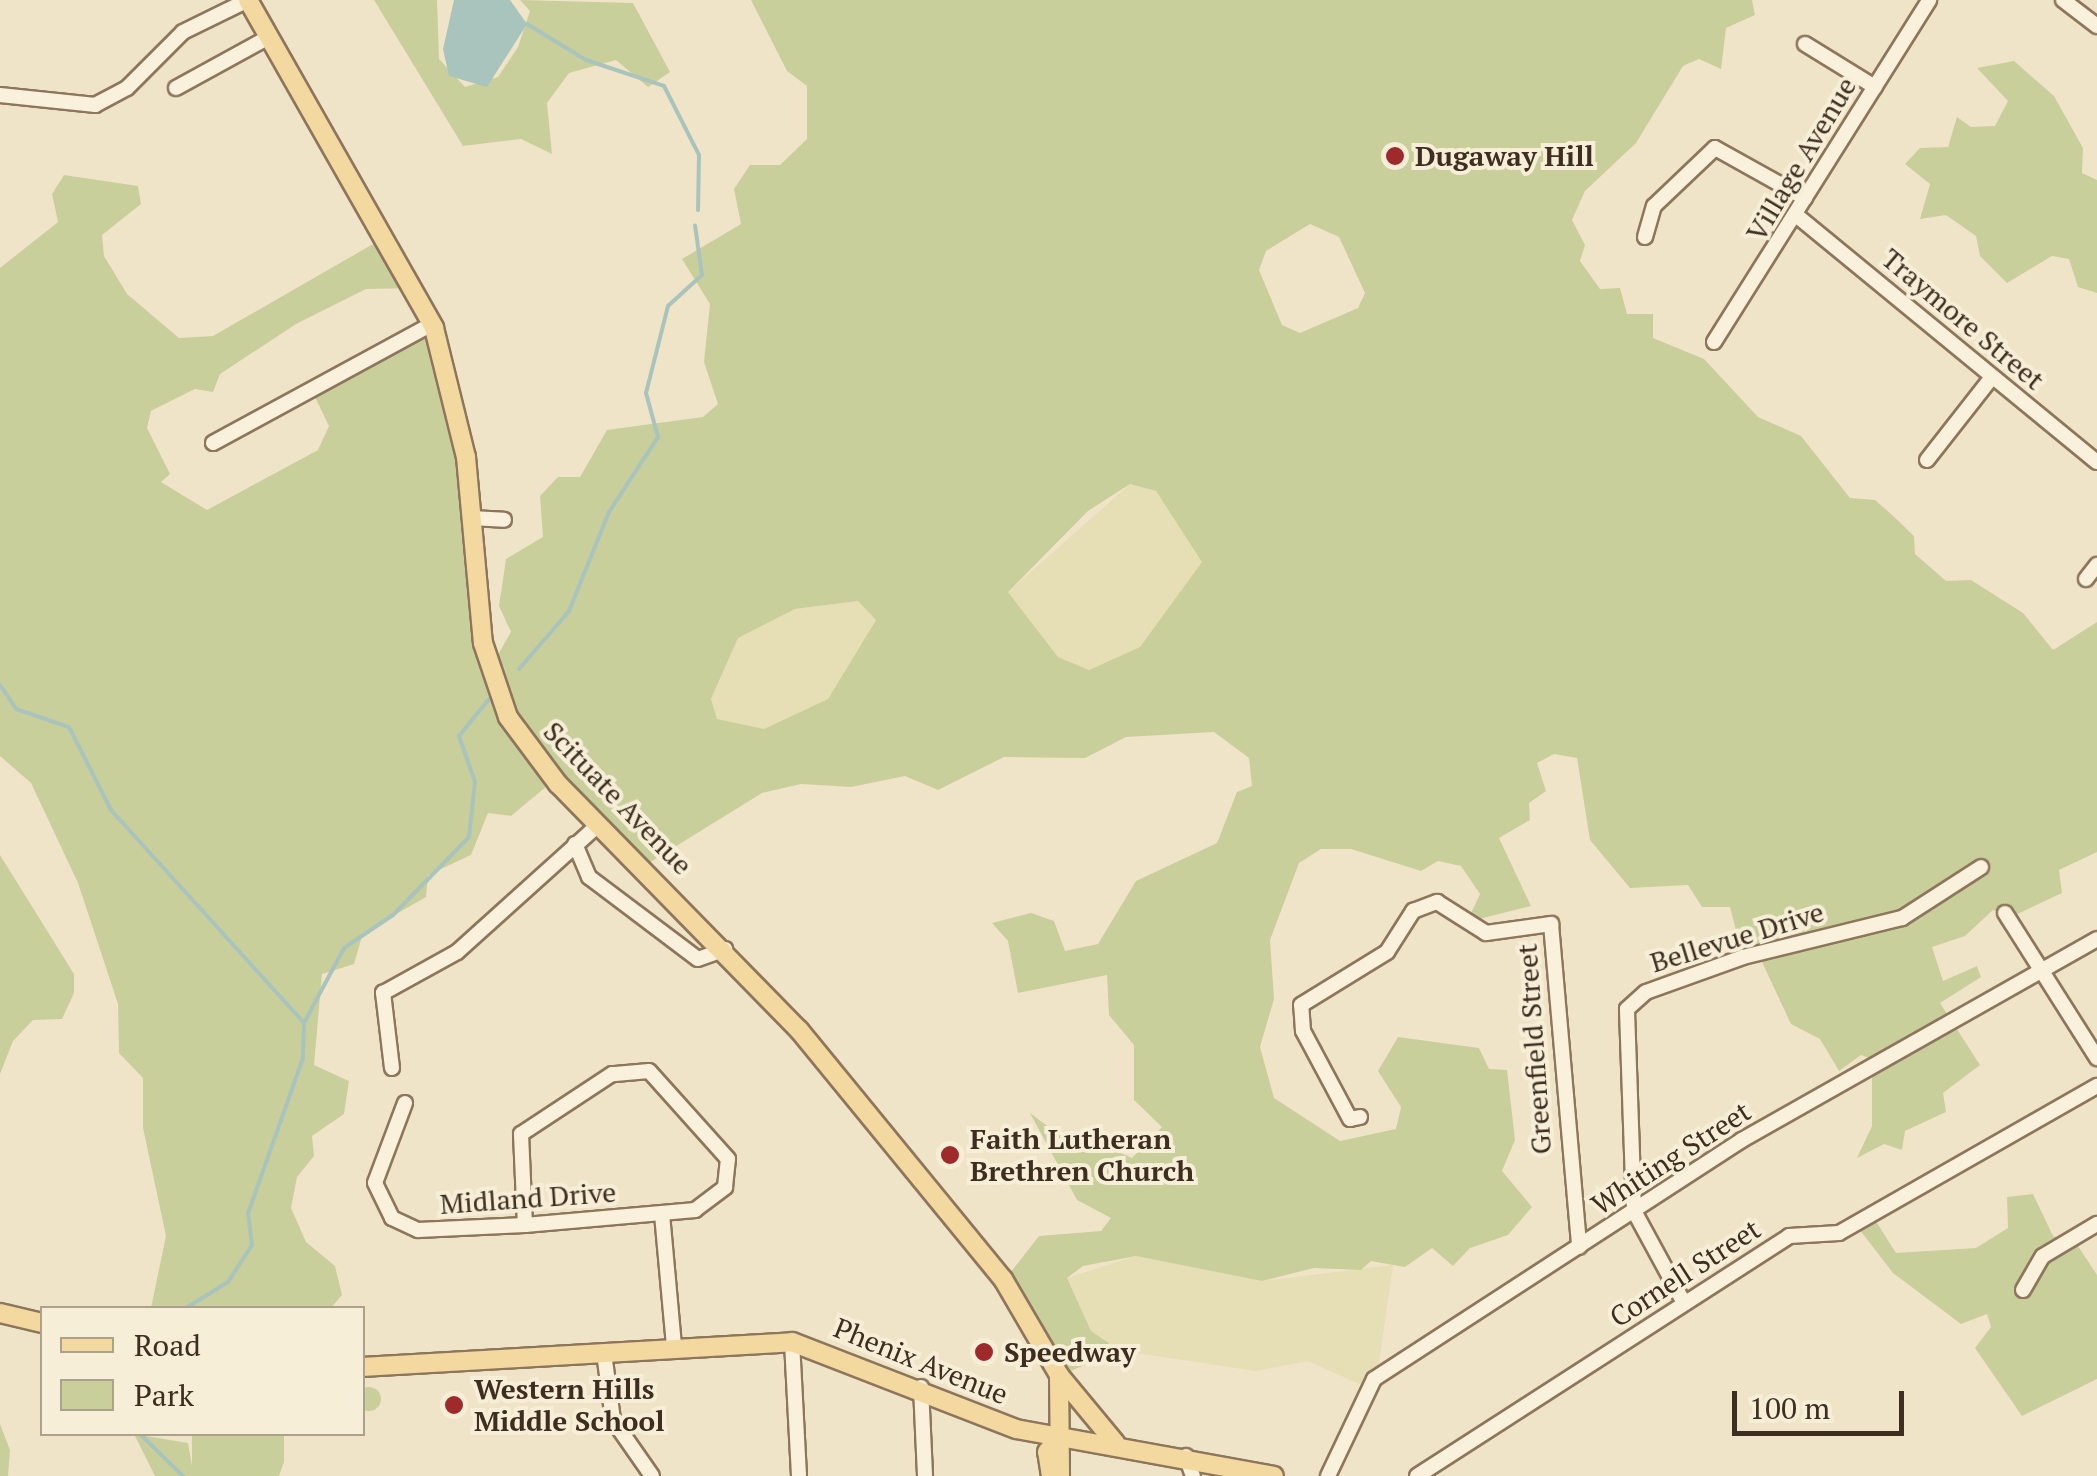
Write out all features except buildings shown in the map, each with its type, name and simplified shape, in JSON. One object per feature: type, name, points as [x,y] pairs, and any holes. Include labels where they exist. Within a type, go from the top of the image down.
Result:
[{"type":"main road","name":"Scituate Avenue","points":[[248,0],[432,324],[456,398],[478,612],[501,702],[536,759],[724,949],[1003,1279],[1059,1375],[1121,1447]]},
{"type":"main road","points":[[0,1313],[40,1323]]},
{"type":"main road","name":"Phenix Avenue","points":[[365,1367],[792,1342],[1059,1438],[1186,1456],[1274,1476]]},
{"type":"main road","points":[[1059,1375],[1060,1476]]},
{"type":"main road","points":[[1051,1476],[1048,1452],[1059,1438]]},
{"type":"street","points":[[0,95],[95,105],[127,88],[183,32],[248,0]]},
{"type":"street","name":"Village Avenue","points":[[1714,342],[1929,0]]},
{"type":"street","points":[[2063,0],[2097,26]]},
{"type":"street","points":[[176,88],[269,37]]},
{"type":"street","points":[[1805,44],[1874,88]]},
{"type":"street","points":[[1645,237],[1654,206],[1715,148],[1804,198]]},
{"type":"street","name":"Traymore Street","points":[[1796,214],[2097,462]]},
{"type":"street","points":[[213,442],[432,324]]},
{"type":"street","points":[[1927,460],[1992,377]]},
{"type":"street","points":[[471,518],[504,520]]},
{"type":"street","points":[[2086,579],[2097,565]]},
{"type":"street","points":[[392,1068],[383,993],[457,952],[599,824]]},
{"type":"street","points":[[575,844],[589,877],[698,959],[724,949]]},
{"type":"street","name":"Bellevue Drive","points":[[1684,1303],[1634,1211],[1622,1030],[1633,1001],[1762,952],[1902,918],[1982,868]]},
{"type":"street","name":"Greenfield Street","points":[[1360,1117],[1350,1118],[1302,1030],[1300,1005],[1387,952],[1413,911],[1437,902],[1486,933],[1550,924],[1579,1246]]},
{"type":"street","points":[[2005,913],[2097,1058]]},
{"type":"street","name":"Whiting Street","points":[[1328,1476],[1374,1379],[1634,1211],[2097,939]]},
{"type":"street","name":"Midland Drive","points":[[405,1103],[375,1183],[392,1218],[418,1230],[526,1225],[662,1214],[706,1205],[730,1166],[665,1083],[640,1068],[596,1083],[520,1134],[526,1225]]},
{"type":"street","name":"Cornell Street","points":[[1417,1476],[1789,1236],[1839,1233],[2097,1086]]},
{"type":"street","points":[[662,1214],[674,1346]]},
{"type":"street","points":[[2023,1290],[2043,1256],[2097,1224]]},
{"type":"street","points":[[792,1342],[799,1476]]},
{"type":"street","points":[[604,1353],[613,1420],[652,1476]]},
{"type":"street","points":[[922,1386],[925,1476]]},
{"type":"street","points":[[1186,1456],[1192,1476]]},
{"type":"shaded area","points":[[1130,484],[1156,491],[1203,562],[1140,647],[1089,670],[1058,657],[1008,592]]},
{"type":"shaded area","points":[[858,601],[876,620],[828,699],[764,729],[717,720],[711,699],[738,638],[795,609]]},
{"type":"shaded area","points":[[1136,1256],[1262,1281],[1393,1265],[1377,1377],[1368,1388],[1308,1361],[1256,1371],[1122,1351],[1091,1331],[1067,1278]]},
{"type":"green space","points":[[374,0],[437,0],[439,59],[465,87],[498,77],[518,47],[530,11],[520,0],[633,3],[670,72],[648,87],[616,60],[569,73],[547,103],[552,154],[521,139],[463,146]]},
{"type":"green space","points":[[751,0],[1752,0],[1755,15],[1726,28],[1721,69],[1699,59],[1683,66],[1636,143],[1585,191],[1572,220],[1585,245],[1580,261],[1600,289],[1620,288],[1627,314],[1653,314],[1653,338],[1704,359],[1758,417],[1801,436],[1850,498],[1875,500],[1914,536],[1915,554],[1946,581],[1971,580],[2023,613],[2053,650],[2097,622],[2097,852],[2059,870],[2062,893],[2011,917],[1993,910],[1965,936],[1932,947],[1943,981],[1977,966],[1981,977],[1940,1003],[1980,1065],[1943,1093],[1946,1112],[1905,1131],[1902,1150],[1884,1144],[1857,1158],[1872,1126],[1872,1059],[1861,1055],[1839,1071],[1820,1039],[1791,1024],[1762,962],[1743,957],[1730,907],[1702,907],[1688,885],[1630,888],[1590,840],[1577,758],[1554,754],[1537,763],[1546,791],[1529,803],[1530,820],[1499,838],[1531,906],[1467,922],[1480,894],[1461,866],[1438,861],[1421,871],[1351,849],[1321,849],[1299,863],[1270,940],[1274,999],[1260,1047],[1274,1098],[1340,1141],[1396,1129],[1401,1107],[1378,1071],[1398,1037],[1479,1048],[1489,1069],[1507,1070],[1515,1140],[1502,1171],[1532,1207],[1508,1235],[1470,1248],[1453,1266],[1432,1248],[1405,1267],[1371,1261],[1361,1270],[1314,1268],[1262,1281],[1136,1256],[1083,1266],[1067,1278],[1091,1331],[1109,1343],[1101,1358],[1059,1376],[1003,1282],[1039,1236],[1101,1231],[1111,1218],[1077,1200],[1030,1113],[1077,1148],[1102,1145],[1132,1158],[1162,1127],[1134,1100],[1134,1045],[1109,1015],[1107,975],[1018,993],[1008,941],[992,923],[1031,913],[1054,921],[1065,951],[1098,944],[1136,881],[1217,843],[1237,792],[1252,786],[1249,758],[1214,732],[1126,737],[1085,758],[1004,757],[938,790],[905,776],[851,787],[801,784],[762,793],[644,866],[553,781],[511,816],[488,813],[471,855],[428,875],[426,897],[363,933],[354,964],[322,974],[314,1065],[349,1081],[344,1114],[312,1136],[314,1156],[297,1177],[291,1208],[306,1242],[335,1266],[342,1295],[333,1306],[151,1306],[166,1236],[143,1128],[143,1078],[119,1053],[118,1004],[78,883],[31,783],[0,756],[0,268],[58,222],[52,194],[64,175],[138,186],[141,204],[102,235],[104,256],[127,294],[179,338],[213,336],[387,236],[414,288],[366,289],[296,324],[220,374],[213,392],[195,389],[151,411],[147,428],[170,474],[161,482],[207,510],[318,450],[329,426],[311,389],[432,324],[455,392],[492,665],[511,632],[499,606],[506,559],[543,537],[540,496],[558,477],[580,477],[607,430],[703,417],[718,404],[704,362],[710,304],[682,259],[741,224],[734,189],[750,165],[780,165],[807,139],[807,86],[787,71]],"holes":[[[1310,224],[1339,237],[1365,293],[1358,308],[1300,333],[1282,325],[1259,270],[1266,251]],[[1130,484],[1156,491],[1202,562],[1140,647],[1089,670],[1058,657],[1008,592],[1088,511]],[[858,601],[876,620],[828,699],[764,729],[717,719],[711,699],[738,638],[795,609]]]},
{"type":"green space","points":[[2014,61],[2054,96],[2083,148],[2082,173],[2097,180],[2097,293],[2078,287],[2069,259],[2052,256],[2007,283],[1980,256],[1976,236],[1946,215],[1920,219],[1930,184],[1905,164],[1920,148],[1948,147],[1957,117],[1971,127],[1995,126],[2008,101],[1977,68]]},
{"type":"green space","points":[[0,855],[74,974],[74,993],[62,1019],[33,1020],[13,1041],[0,1074]]},
{"type":"green space","points":[[2033,1194],[2053,1236],[2076,1243],[2097,1275],[2097,1379],[2022,1416],[1975,1348],[1991,1327],[1987,1314],[1961,1324],[1893,1273],[1856,1225],[1872,1215],[1896,1253],[1976,1248],[2008,1228],[2007,1197]]},
{"type":"green space","points":[[365,1388],[373,1388],[380,1395],[377,1407],[365,1410]]},
{"type":"green space","points":[[0,1424],[10,1450],[8,1476],[0,1476]]},
{"type":"green space","points":[[135,1436],[188,1443],[192,1466],[192,1436],[284,1436],[284,1462],[279,1476],[155,1476]]},
{"type":"water","points":[[454,0],[510,0],[527,24],[487,87],[449,76],[443,49]]},
{"type":"waterway","points":[[527,24],[586,60],[664,86],[699,155],[698,210]]},
{"type":"waterway","points":[[519,669],[569,611],[609,512],[658,437],[646,393],[668,306],[702,275],[695,225]]},
{"type":"waterway","points":[[0,685],[16,709],[69,727],[111,810],[304,1023],[303,1058],[248,1213],[252,1245],[228,1282],[189,1306]]},
{"type":"waterway","points":[[304,1023],[344,948],[393,915],[469,837],[475,782],[459,736],[489,699]]},
{"type":"waterway","points":[[142,1436],[183,1476]]},
{"type":"place","name":"Dugaway Hill","points":[[1395,156]]},
{"type":"place","name":"Faith Lutheran Brethren Church","points":[[950,1155]]},
{"type":"place","name":"Speedway","points":[[984,1352]]},
{"type":"place","name":"Western Hills Middle School","points":[[454,1405]]}]
